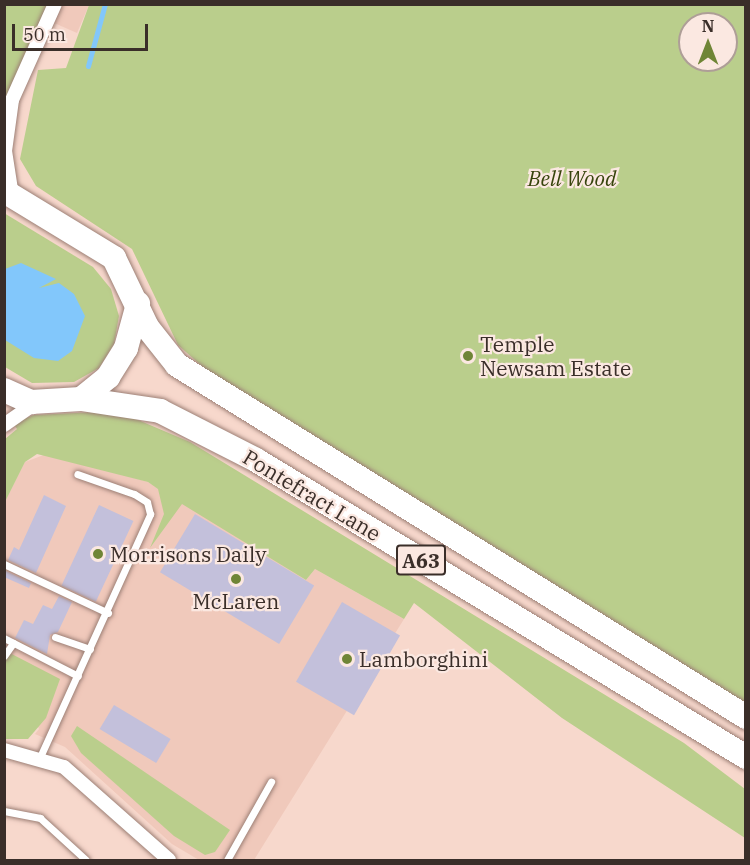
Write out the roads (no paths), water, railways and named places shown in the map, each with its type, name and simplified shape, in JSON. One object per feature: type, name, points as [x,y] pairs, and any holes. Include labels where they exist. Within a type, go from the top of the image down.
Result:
[{"type":"highway","name":"A63","points":[[8,194],[114,258],[138,304]]},
{"type":"highway","points":[[81,399],[108,377],[126,348],[138,304]]},
{"type":"highway","name":"Pontefract Lane","points":[[138,304],[147,327],[177,365],[746,717]]},
{"type":"highway","name":"A63","points":[[4,390],[37,402],[81,399]]},
{"type":"highway","name":"Pontefract Lane","points":[[81,399],[160,411],[256,460],[746,757]]},
{"type":"street","points":[[8,194],[5,151],[8,105],[55,4]]},
{"type":"street","points":[[4,425],[37,402]]},
{"type":"street","points":[[4,750],[40,758],[86,784],[168,860]]},
{"type":"lane","points":[[40,758],[108,613],[150,514],[147,502],[77,474]]},
{"type":"lane","points":[[4,564],[108,613]]},
{"type":"lane","points":[[55,637],[90,649]]},
{"type":"lane","points":[[4,639],[78,676]]},
{"type":"lane","points":[[4,656],[12,643]]},
{"type":"lane","points":[[227,861],[271,782]]},
{"type":"lane","points":[[4,811],[40,818],[86,861]]},
{"type":"water","points":[[21,263],[56,279],[39,288],[59,283],[74,294],[85,316],[72,351],[58,361],[34,358],[5,340],[5,269]]},
{"type":"waterway","points":[[88,66],[105,4]]},
{"type":"place","name":"Temple Newsam Estate","points":[[468,356]]},
{"type":"place","name":"Morrisons Daily","points":[[98,554]]},
{"type":"place","name":"McLaren","points":[[236,579]]},
{"type":"place","name":"Lamborghini","points":[[347,659]]},
{"type":"park label","name":"Bell Wood","points":[[572,178]]}]
